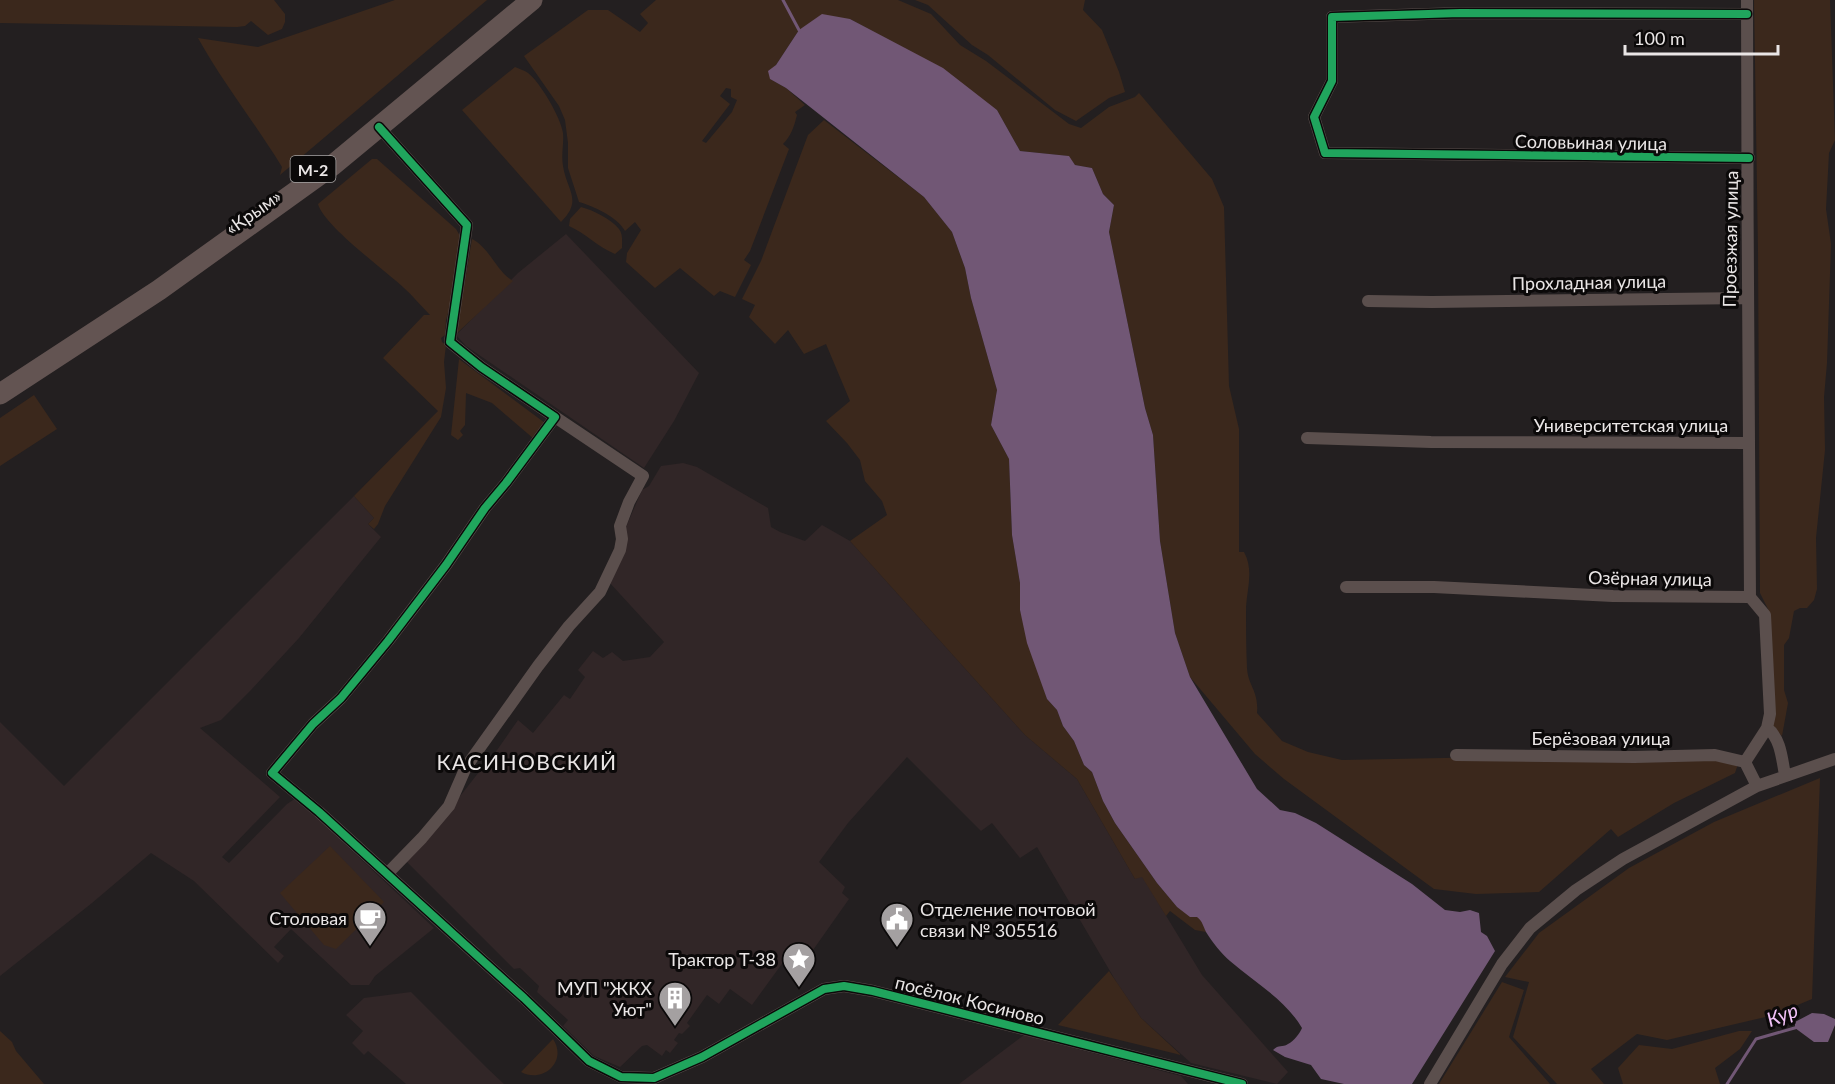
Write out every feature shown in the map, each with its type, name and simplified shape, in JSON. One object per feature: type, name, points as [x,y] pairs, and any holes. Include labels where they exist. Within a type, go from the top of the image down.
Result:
[{"type":"highway","name":"«Крым»","points":[[0,384],[94,324],[287,188],[441,70],[521,0]]},
{"type":"highway","points":[[0,394],[159,290],[333,165],[532,0]]},
{"type":"street","name":"Проезжая улица","points":[[1747,0],[1749,443]]},
{"type":"street","name":"Соловьиная улица","points":[[1747,14],[1432,14],[1332,17],[1332,81],[1314,117],[1325,153],[1749,158]]},
{"type":"street","points":[[379,127],[467,225],[450,342],[481,367],[643,476],[629,502],[620,526],[622,539],[620,550],[600,592],[569,626],[532,674],[466,766],[449,806],[387,874]]},
{"type":"street","name":"Прохладная улица","points":[[1368,301],[1747,298]]},
{"type":"street","name":"посёлок Косиново","points":[[555,417],[388,641],[272,773],[319,812],[524,998],[589,1061],[621,1077],[654,1078],[702,1057],[824,989],[844,986],[916,1001],[1242,1084]]},
{"type":"street","name":"Университетская улица","points":[[1307,438],[1431,442],[1749,443],[1750,597]]},
{"type":"street","name":"Озёрная улица","points":[[1346,587],[1434,587],[1613,597],[1750,597]]},
{"type":"street","points":[[1750,597],[1765,615],[1770,714],[1767,728],[1745,762],[1757,786]]},
{"type":"street","points":[[1767,728],[1774,733],[1778,742],[1785,776]]},
{"type":"street","name":"Берёзовая улица","points":[[1455,755],[1634,757],[1715,755],[1745,762]]},
{"type":"street","points":[[1430,1084],[1502,964],[1530,928],[1576,890],[1623,859],[1757,786],[1835,759]]},
{"type":"shaded area","points":[[0,0],[274,0],[285,14],[285,22],[282,29],[268,35],[251,21],[245,26],[237,27],[0,23]]},
{"type":"shaded area","points":[[395,0],[487,0],[280,175],[282,167],[198,38],[258,47]]},
{"type":"shaded area","points":[[656,0],[898,0],[931,14],[960,45],[986,61],[1069,124],[1081,128],[1109,107],[1135,97],[1139,93],[1212,179],[1224,207],[1229,386],[1239,429],[1239,552],[1244,552],[1249,566],[1246,607],[1247,668],[1255,694],[1257,713],[1282,741],[1308,752],[1342,760],[1494,757],[1740,758],[1735,773],[1674,803],[1618,837],[1611,829],[1539,892],[1476,894],[1434,889],[1284,779],[1255,754],[1190,677],[1175,633],[1160,541],[1153,435],[1145,408],[1109,232],[1114,205],[1103,194],[1092,168],[1075,165],[1068,156],[1020,151],[997,110],[881,36],[850,19],[799,30],[776,65],[770,79],[786,88],[805,105],[795,112],[797,115],[793,127],[783,144],[789,149],[750,251],[744,260],[751,265],[735,297],[720,291],[714,296],[680,268],[655,288],[626,262],[627,253],[641,230],[635,222],[625,231],[611,217],[579,202],[568,168],[565,120],[559,106],[524,56],[588,10],[608,10],[640,32],[648,23],[640,14]],"holes":[[[726,88],[731,89],[731,97],[737,100],[732,112],[706,143],[702,141],[730,104],[720,96]]]},
{"type":"shaded area","points":[[915,0],[1085,0],[1083,10],[1102,30],[1125,92],[1109,98],[1076,121],[1055,110],[988,55],[972,45],[928,5]]},
{"type":"shaded area","points":[[1754,0],[1830,0],[1835,140],[1829,153],[1826,209],[1831,244],[1824,397],[1825,450],[1816,538],[1817,589],[1814,600],[1807,608],[1794,611],[1789,638],[1784,645],[1784,690],[1788,703],[1782,736],[1769,725],[1769,611],[1760,593]]},
{"type":"shaded area","points":[[822,14],[850,19],[943,68],[997,110],[1020,151],[1069,156],[1075,165],[1092,168],[1103,194],[1114,205],[1109,232],[1145,408],[1153,435],[1160,541],[1175,633],[1190,677],[1257,789],[1280,810],[1295,813],[1316,823],[1412,884],[1445,910],[1460,912],[1470,910],[1479,913],[1481,932],[1487,936],[1495,951],[1412,1084],[1344,1084],[1321,1079],[1311,1065],[1285,1057],[1273,1050],[1290,1043],[1302,1028],[1287,1008],[1224,955],[1208,936],[1202,922],[1197,917],[1190,917],[1177,907],[1157,883],[1115,823],[1103,801],[1092,772],[1084,765],[1057,710],[1047,699],[1027,643],[1020,610],[1020,583],[1012,535],[1009,459],[991,425],[997,390],[971,298],[965,268],[952,232],[924,197],[786,88],[770,79],[768,71],[776,65],[799,30]]},
{"type":"shaded area","points":[[515,67],[528,73],[538,84],[561,126],[563,166],[572,201],[568,214],[561,222],[462,110]]},
{"type":"shaded area","points":[[824,120],[924,197],[952,232],[965,268],[971,298],[997,390],[991,425],[1009,459],[1012,535],[1020,583],[1020,610],[1047,699],[1057,710],[1084,765],[1092,772],[1103,801],[1115,823],[1157,883],[1177,907],[1190,916],[1197,916],[1203,922],[1206,932],[1195,930],[1170,911],[1166,916],[1142,877],[1135,879],[1077,779],[1025,735],[850,541],[887,515],[882,501],[865,481],[860,460],[826,421],[850,401],[826,344],[804,354],[788,330],[775,344],[749,317],[755,305],[742,299],[761,261],[808,135]]},
{"type":"shaded area","points":[[372,159],[377,159],[456,229],[460,236],[453,296],[446,320],[445,335],[441,338],[446,345],[444,362],[446,388],[441,417],[385,506],[374,529],[368,524],[374,518],[354,496],[438,411],[383,358],[424,315],[430,315],[404,288],[343,236],[331,224],[318,204]]},
{"type":"shaded area","points":[[581,207],[601,215],[619,229],[622,236],[622,248],[615,254],[569,226],[570,219]]},
{"type":"shaded area","points":[[566,234],[699,373],[674,421],[644,468],[466,346],[456,335],[518,273]]},
{"type":"shaded area","points":[[472,239],[484,248],[507,277],[513,281],[456,334]]},
{"type":"shaded area","points":[[459,359],[545,423],[534,439],[492,403],[466,393],[465,425],[460,431],[463,435],[458,440],[451,435]]},
{"type":"shaded area","points":[[34,395],[57,429],[0,466],[0,418]]},
{"type":"shaded area","points":[[683,463],[697,467],[768,508],[771,527],[780,532],[805,541],[822,525],[850,541],[1025,735],[1077,779],[1135,879],[1142,876],[1202,975],[1288,1072],[1277,1084],[1191,1063],[1141,1018],[1117,983],[1037,847],[1020,858],[992,823],[981,831],[907,757],[848,823],[819,862],[845,887],[842,893],[849,899],[806,960],[792,950],[752,1005],[730,989],[719,1004],[707,995],[687,1023],[690,1026],[682,1034],[679,1033],[674,1040],[678,1043],[670,1053],[666,1050],[662,1056],[647,1045],[642,1046],[620,1067],[594,1056],[563,1026],[568,1020],[537,992],[539,986],[520,968],[514,969],[406,861],[488,763],[518,720],[533,733],[564,695],[570,699],[585,677],[578,670],[593,651],[603,658],[612,652],[623,661],[650,657],[664,642],[609,582],[626,527],[642,490],[649,486],[661,466]]},
{"type":"shaded area","points":[[354,496],[374,518],[368,524],[381,537],[299,638],[251,690],[221,720],[200,728],[280,797],[222,857],[229,863],[287,804],[296,798],[434,928],[375,976],[369,985],[351,985],[291,929],[274,947],[284,956],[278,963],[194,881],[151,853],[0,976],[0,722],[64,786]]},
{"type":"shaded area","points":[[1820,778],[1812,999],[1774,1015],[1667,1040],[1637,1034],[1591,1069],[1604,1084],[1557,1084],[1513,1037],[1529,982],[1505,977],[1539,933],[1629,868],[1714,822]]},
{"type":"shaded area","points":[[330,846],[384,902],[336,949],[324,945],[280,893]]},
{"type":"shaded area","points":[[1109,971],[1141,1018],[1181,1055],[1058,1025]]},
{"type":"shaded area","points":[[1502,982],[1524,990],[1509,1037],[1550,1084],[1439,1084]]},
{"type":"shaded area","points":[[411,992],[504,1084],[406,1084],[368,1051],[364,1055],[352,1043],[363,1031],[346,1015],[364,998]]},
{"type":"shaded area","points":[[1812,1013],[1824,1014],[1835,1019],[1828,1042],[1814,1042],[1795,1028],[1795,1022]]},
{"type":"shaded area","points":[[0,1031],[12,1042],[16,1051],[44,1084],[0,1084]]},
{"type":"shaded area","points":[[1739,1031],[1752,1031],[1740,1049],[1715,1068],[1720,1084],[1623,1084],[1618,1068],[1639,1045],[1672,1049]]},
{"type":"shaded area","points":[[1024,1035],[1181,1076],[1188,1084],[959,1084]]},
{"type":"shaded area","points":[[553,1039],[557,1047],[557,1055],[551,1068],[537,1075],[521,1072]]},
{"type":"waterway","points":[[783,0],[799,30]]},
{"type":"waterway","name":"Кур","points":[[1727,1084],[1756,1039],[1798,1027]]},
{"type":"cycle path","points":[[1747,14],[1460,13],[1332,17],[1332,81],[1314,117],[1325,153],[1749,158]]},
{"type":"cycle path","points":[[379,127],[467,225],[450,342],[481,367],[555,417],[388,641],[341,698],[313,724],[272,773],[319,812],[524,998],[589,1061],[621,1077],[654,1078],[702,1057],[824,989],[844,986],[873,991],[1242,1084]]},
{"type":"place","name":"Столовая","points":[[370,947]]},
{"type":"place","name":"Отделение почтовой связи № 305516","points":[[897,948]]},
{"type":"place","name":"Трактор Т-38","points":[[799,988]]},
{"type":"place","name":"МУП \"ЖКХ Уют\"","points":[[675,1027]]},
{"type":"district","name":"КАСИНОВСКИЙ","points":[[527,761]]}]
